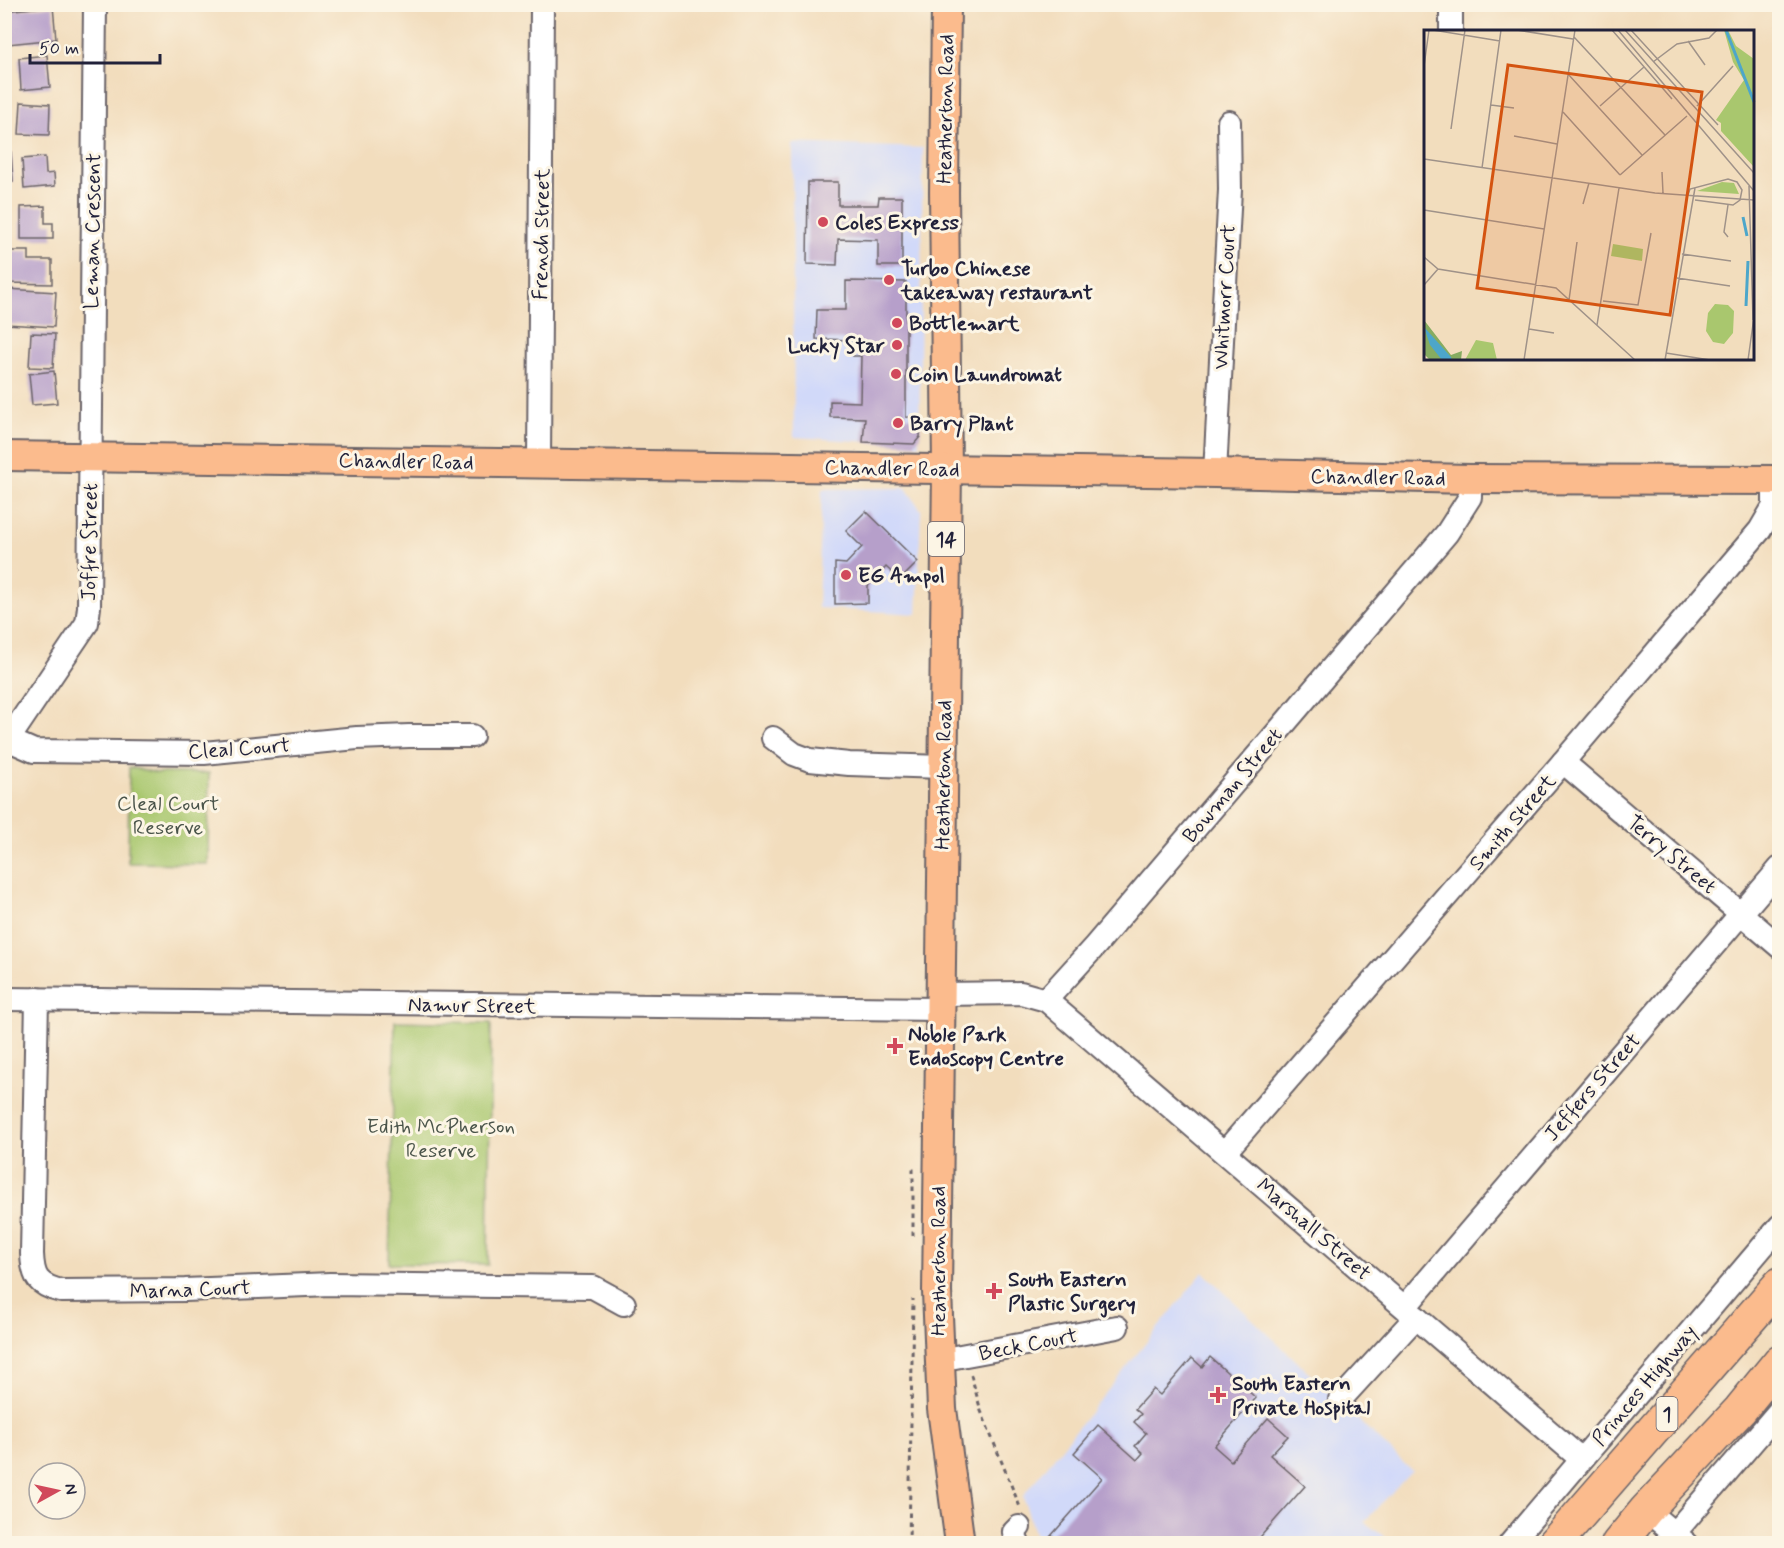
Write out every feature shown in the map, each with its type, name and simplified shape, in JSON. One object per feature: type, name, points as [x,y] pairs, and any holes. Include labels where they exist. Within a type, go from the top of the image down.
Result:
[{"type":"highway","name":"Princes Highway","points":[[1554,1544],[1779,1284]]},
{"type":"highway","name":"1","points":[[1618,1544],[1646,1510],[1740,1410],[1779,1361]]},
{"type":"main road","name":"Heatherton Road","points":[[946,4],[944,192],[947,469],[937,1292],[939,1360],[945,1430],[960,1544]]},
{"type":"main road","name":"Chandler Road","points":[[4,456],[1215,473],[1470,479],[1777,480]]},
{"type":"street","name":"Leman Crescent","points":[[90,457],[95,4]]},
{"type":"street","name":"French Street","points":[[539,463],[542,4]]},
{"type":"street","points":[[1451,4],[1451,30]]},
{"type":"street","name":"Whitmorr Court","points":[[1215,473],[1230,190],[1229,122]]},
{"type":"street","name":"Joffre Street","points":[[7,743],[87,623],[90,457]]},
{"type":"street","name":"Bowman Street","points":[[1046,1000],[1095,946],[1447,533],[1470,497],[1470,479]]},
{"type":"street","name":"Smith Street","points":[[1226,1152],[1760,530],[1770,517],[1775,503],[1777,480]]},
{"type":"street","name":"Cleal Court","points":[[7,743],[34,750],[204,753],[357,738],[472,736]]},
{"type":"street","points":[[773,738],[794,754],[810,760],[849,764],[944,767]]},
{"type":"street","name":"Terry Street","points":[[1563,762],[1779,947]]},
{"type":"street","name":"Jeffers Street","points":[[1340,1400],[1410,1312],[1779,868]]},
{"type":"street","points":[[940,1001],[1021,993],[1046,1000]]},
{"type":"street","name":"Namur Street","points":[[4,999],[940,1001]]},
{"type":"street","name":"Marna Court","points":[[37,999],[32,1254],[33,1268],[38,1280],[45,1287],[61,1291],[185,1290],[330,1284],[593,1287],[624,1304]]},
{"type":"street","name":"Marshall Street","points":[[1046,1000],[1226,1152],[1581,1459]]},
{"type":"street","name":"Princes Highway","points":[[1510,1544],[1779,1226]]},
{"type":"street","name":"Beck Court","points":[[939,1360],[1117,1327]]},
{"type":"street","points":[[1646,1510],[1675,1540],[1779,1410]]},
{"type":"path","points":[[913,1240],[914,1167],[920,1167]]},
{"type":"path","points":[[909,1544],[913,1298]]},
{"type":"path","points":[[971,1375],[1020,1528]]},
{"type":"shaded area","points":[[792,143],[923,148],[919,445],[794,437]]},
{"type":"shaded area","name":"EG Ampol","points":[[906,488],[921,510],[917,614],[818,608],[822,489]]},
{"type":"shaded area","name":"South Eastern Private Hospital","points":[[1203,1272],[1412,1471],[1364,1522],[1393,1543],[1037,1543],[1023,1496]]},
{"type":"green space","name":"Cleal Court Reserve","points":[[129,767],[157,773],[209,773],[208,864],[128,863]]},
{"type":"green space","name":"Edith McPherson Reserve","points":[[395,1021],[491,1023],[488,1265],[389,1264]]},
{"type":"building","points":[[53,6],[56,39],[8,44],[4,11]]},
{"type":"building","points":[[47,55],[50,87],[21,90],[19,58]]},
{"type":"building","points":[[21,102],[50,104],[49,135],[19,134]]},
{"type":"building","points":[[11,152],[13,181],[4,182],[4,153]]},
{"type":"building","points":[[45,157],[46,174],[54,173],[55,186],[24,189],[22,159]]},
{"type":"building","points":[[808,182],[838,182],[838,205],[878,205],[879,197],[902,197],[902,266],[878,266],[878,240],[838,239],[837,265],[807,264]]},
{"type":"building","points":[[45,206],[45,223],[53,223],[53,239],[21,239],[21,207]]},
{"type":"building","points":[[8,251],[29,251],[29,260],[52,260],[52,284],[8,283]]},
{"type":"building","points":[[846,281],[906,282],[906,417],[921,418],[920,437],[914,444],[863,442],[865,418],[830,417],[830,401],[860,402],[861,356],[853,356],[853,340],[816,339],[817,310],[846,310]]},
{"type":"building","points":[[7,289],[56,292],[54,327],[6,324]]},
{"type":"building","points":[[31,333],[55,334],[53,368],[29,367]]},
{"type":"building","points":[[54,371],[57,403],[32,405],[29,374]]},
{"type":"building","points":[[866,511],[918,562],[900,580],[886,567],[868,586],[868,603],[835,604],[835,563],[846,564],[862,547],[846,531]]},
{"type":"building","points":[[1210,1357],[1256,1398],[1214,1446],[1231,1461],[1268,1418],[1288,1436],[1270,1455],[1305,1486],[1254,1544],[1056,1544],[1050,1537],[1102,1478],[1074,1453],[1098,1425],[1137,1460],[1143,1453],[1135,1446],[1146,1433],[1134,1422],[1141,1414],[1135,1409],[1153,1389],[1160,1395],[1192,1358],[1202,1367]]},
{"type":"place","name":"Coles Express","points":[[823,222]]},
{"type":"place","name":"Turbo Chinese takeaway restaurant","points":[[889,280]]},
{"type":"place","name":"Bottlemart","points":[[897,323]]},
{"type":"place","name":"Lucky Star","points":[[897,345]]},
{"type":"place","name":"Coin Laundromat","points":[[896,374]]},
{"type":"place","name":"Barry Plant","points":[[898,423]]},
{"type":"place","name":"EG Ampol","points":[[846,575]]},
{"type":"place","name":"Noble Park Endoscopy Centre","points":[[895,1046]]},
{"type":"place","name":"South Eastern Plastic Surgery","points":[[994,1291]]},
{"type":"place","name":"South Eastern Private Hospital","points":[[1218,1395]]}]
